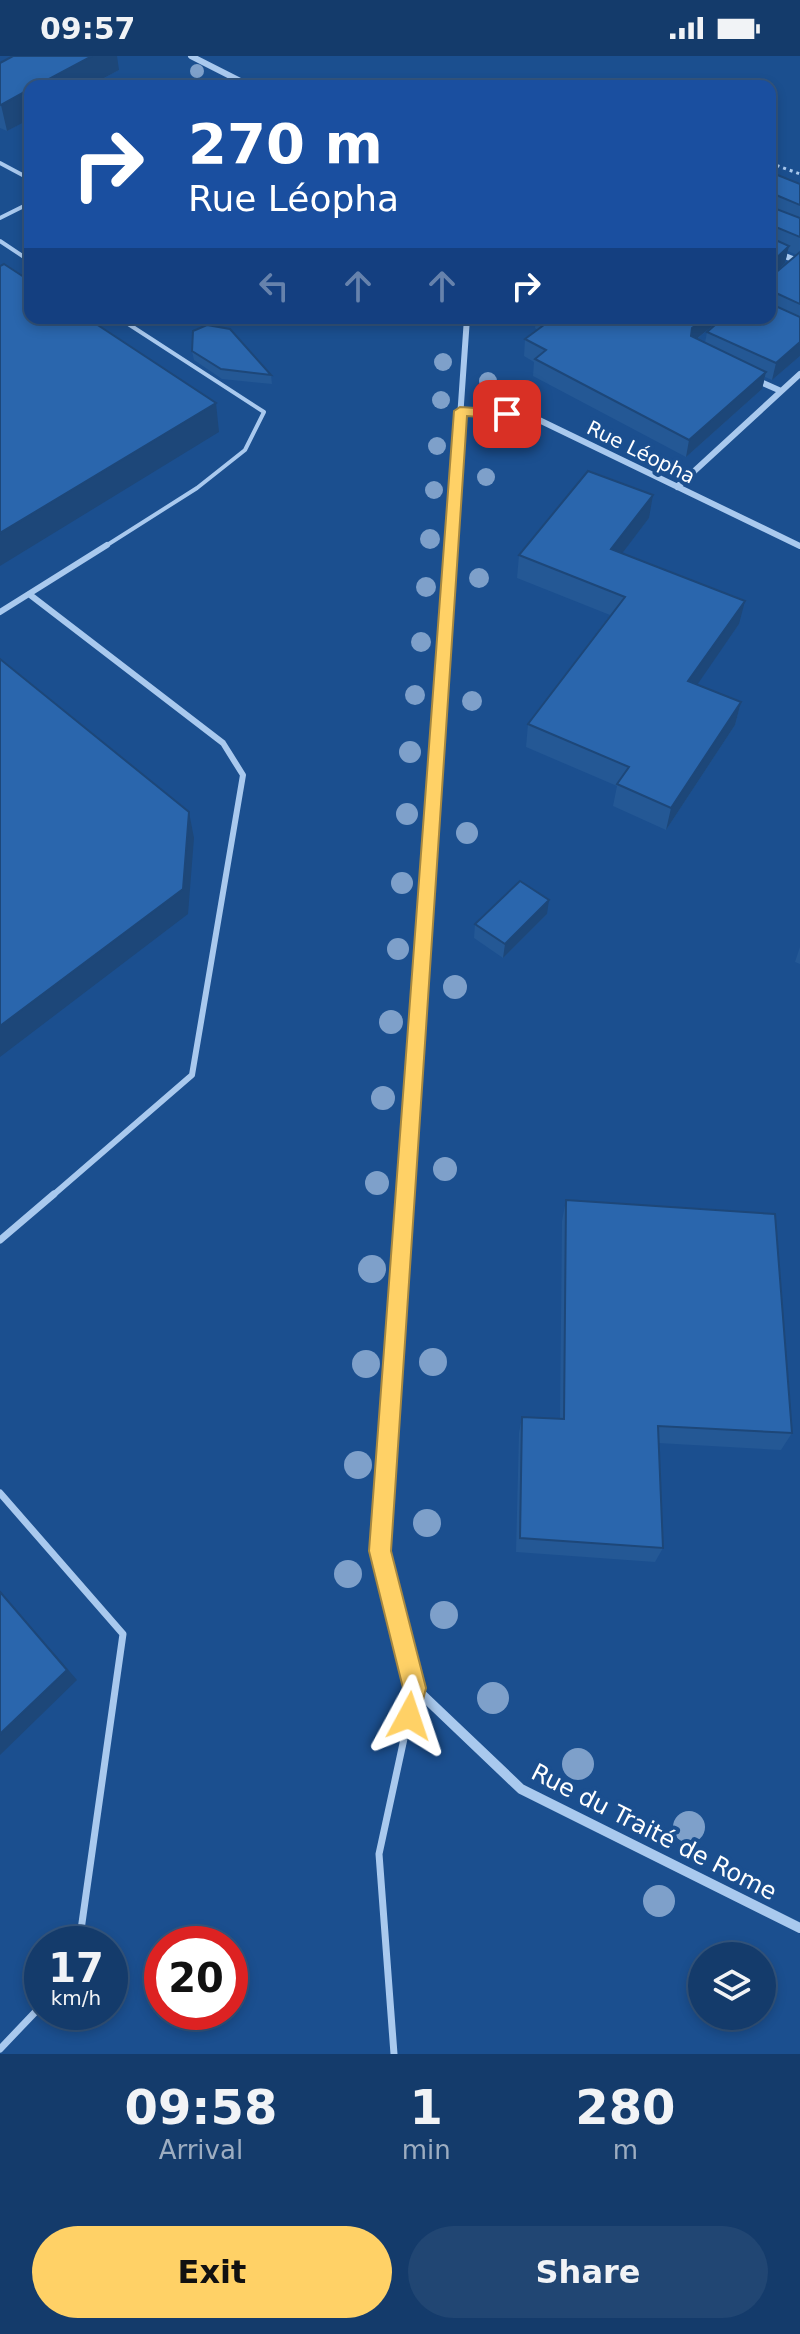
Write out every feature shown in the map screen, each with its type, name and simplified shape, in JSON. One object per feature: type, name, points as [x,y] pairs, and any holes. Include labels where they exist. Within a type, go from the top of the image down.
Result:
[{"type":"street","points":[[191,56],[238,80]]},
{"type":"street","points":[[776,252],[798,261]]},
{"type":"street","points":[[787,269],[798,261]]},
{"type":"street","points":[[415,1688],[380,1551],[467,324]]},
{"type":"street","points":[[743,374],[781,391]]},
{"type":"street","points":[[677,487],[800,374]]},
{"type":"street","name":"Rue Léopha","points":[[460,411],[537,419],[800,546]]},
{"type":"street","name":"Rue du Traité de Rome","points":[[415,1688],[521,1789],[800,1928]]},
{"type":"lane","points":[[0,163],[24,176]]},
{"type":"lane","points":[[0,218],[24,206]]},
{"type":"lane","points":[[0,241],[24,257]]},
{"type":"lane","points":[[0,612],[197,488],[245,450],[264,412],[128,324]]},
{"type":"lane","points":[[0,1240],[192,1075],[243,775],[223,743],[29,594]]},
{"type":"lane","points":[[0,1493],[123,1634],[82,1926]]},
{"type":"lane","points":[[394,2054],[379,1854],[415,1688]]},
{"type":"lane","points":[[0,2049],[24,2024]]},
{"type":"path","points":[[776,165],[800,174]]},
{"type":"building","points":[[13,56],[92,56],[47,80],[24,80],[24,92],[1,105],[0,63]]},
{"type":"building","points":[[776,174],[800,184],[800,205],[776,195]]},
{"type":"building","points":[[776,209],[800,218],[800,237],[776,227]]},
{"type":"building","points":[[776,240],[789,246],[776,258]]},
{"type":"building","points":[[800,252],[800,304],[776,293],[776,272]]},
{"type":"building","points":[[4,264],[24,277],[24,324],[96,324],[216,403],[0,533],[0,266]]},
{"type":"building","points":[[776,306],[800,317],[800,342],[776,363],[707,332],[716,324],[776,324]]},
{"type":"building","points":[[545,324],[697,324],[692,328],[691,336],[766,372],[689,440],[535,359],[546,350],[525,339]]},
{"type":"building","points":[[207,325],[230,329],[271,375],[221,369],[192,351],[193,331]]},
{"type":"building","points":[[588,471],[653,495],[611,549],[745,601],[688,681],[741,702],[671,808],[617,784],[629,767],[528,724],[625,597],[519,555]]},
{"type":"building","points":[[0,659],[189,812],[183,889],[0,1026]]},
{"type":"building","points":[[520,881],[549,900],[505,944],[475,924]]},
{"type":"building","points":[[566,1200],[775,1214],[792,1433],[658,1426],[663,1548],[520,1538],[522,1417],[564,1419]]},
{"type":"building","points":[[0,1592],[67,1670],[0,1734]]},
{"type":"route","points":[[409,1716],[415,1688],[380,1551],[460,411],[507,414]]}]
